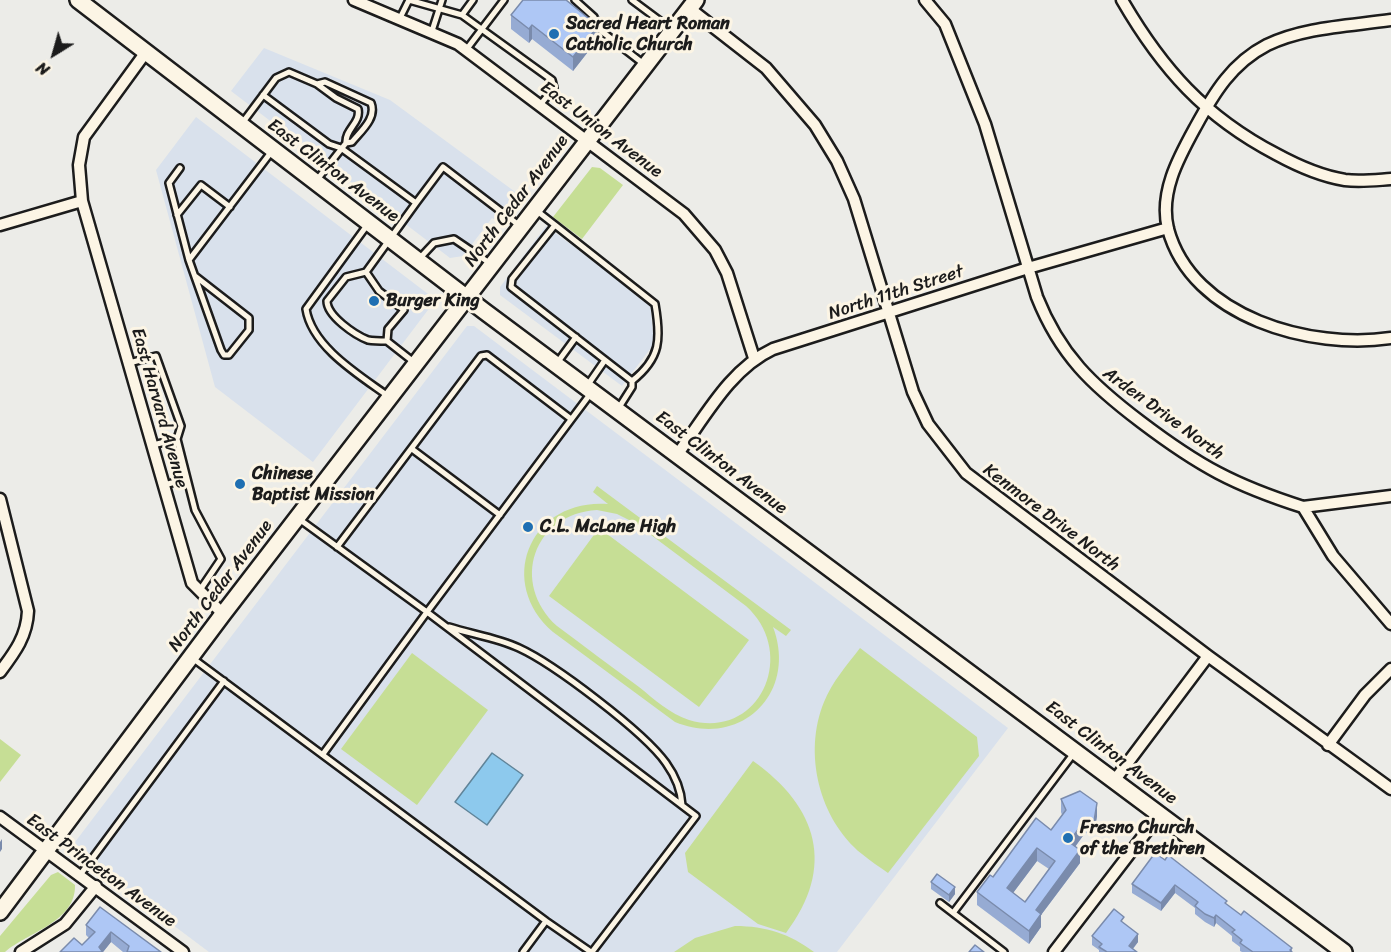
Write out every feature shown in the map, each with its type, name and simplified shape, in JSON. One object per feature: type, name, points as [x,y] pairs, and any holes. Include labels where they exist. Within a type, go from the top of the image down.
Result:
[{"type":"main road","name":"East Clinton Avenue","points":[[78,0],[556,365],[1344,952]]},
{"type":"main road","name":"North Cedar Avenue","points":[[0,912],[223,614],[692,4]]},
{"type":"street","name":"East Union Avenue","points":[[354,0],[432,31],[466,50],[666,199],[701,231],[715,250],[727,273],[754,357]]},
{"type":"street","name":"Arden Drive North","points":[[925,0],[945,24],[985,124],[1028,268],[1048,324],[1063,349],[1083,375],[1113,401],[1190,459],[1223,478],[1255,492],[1304,507]]},
{"type":"street","points":[[1122,0],[1144,38],[1164,64],[1206,108],[1258,144],[1321,175],[1346,180],[1391,179]]},
{"type":"street","name":"Kenmore Drive North","points":[[692,4],[766,68],[815,125],[837,161],[854,199],[912,392],[928,424],[966,473],[1208,656],[1391,789]]},
{"type":"street","points":[[1391,20],[1304,33],[1264,46],[1224,79],[1173,171],[1168,190],[1168,228],[1178,251],[1192,274],[1216,296],[1242,313],[1274,329],[1309,338],[1342,342],[1391,339]]},
{"type":"street","name":"East Harvard Avenue","points":[[146,52],[84,137],[79,165],[82,201],[192,583],[223,614]]},
{"type":"street","points":[[0,225],[82,201]]},
{"type":"street","name":"North 11th Street","points":[[677,455],[739,371],[754,357],[1028,268],[1168,228]]},
{"type":"street","points":[[1391,496],[1304,507],[1333,556],[1391,624]]},
{"type":"street","points":[[0,499],[28,611],[27,628],[20,644],[0,672]]},
{"type":"street","points":[[1114,781],[1208,656]]},
{"type":"street","points":[[1328,745],[1365,695],[1391,669]]},
{"type":"street","points":[[1054,952],[1160,814]]},
{"type":"street","name":"East Princeton Avenue","points":[[0,817],[183,952]]},
{"type":"street","points":[[21,952],[65,924],[96,886]]},
{"type":"lane","points":[[400,18],[409,0],[462,15],[554,84],[540,105]]},
{"type":"lane","points":[[432,31],[442,0]]},
{"type":"lane","points":[[462,15],[473,0]]},
{"type":"lane","points":[[466,50],[504,0]]},
{"type":"lane","points":[[575,0],[594,17],[600,30],[646,65]]},
{"type":"lane","points":[[632,0],[673,30]]},
{"type":"lane","points":[[241,125],[280,74],[289,72],[317,84],[336,98],[358,109],[359,118],[345,137],[346,143]]},
{"type":"lane","points":[[315,183],[341,148],[346,143],[352,142],[372,117],[374,110],[371,103],[324,82],[317,84]]},
{"type":"lane","points":[[263,95],[329,144],[341,148],[416,202]]},
{"type":"lane","points":[[189,260],[273,150]]},
{"type":"lane","points":[[416,364],[387,341],[362,337],[331,313],[327,301],[351,273],[366,272],[391,240],[393,231],[443,167],[522,227]]},
{"type":"lane","points":[[180,168],[169,183],[189,260],[221,350],[224,355],[229,355],[249,330],[249,318],[195,276]]},
{"type":"lane","points":[[177,214],[201,185],[230,207]]},
{"type":"lane","points":[[535,209],[655,304],[659,327],[656,352],[642,373],[632,381]]},
{"type":"lane","points":[[369,223],[306,309],[308,320],[326,345],[350,368],[390,398]]},
{"type":"lane","points":[[555,225],[512,279],[511,287],[632,381]]},
{"type":"lane","points":[[417,260],[434,243],[454,239],[492,265]]},
{"type":"lane","points":[[366,272],[379,291],[404,310],[388,329],[387,341]]},
{"type":"lane","points":[[556,365],[576,337]]},
{"type":"lane","points":[[338,547],[481,356],[487,355],[571,419]]},
{"type":"lane","points":[[129,363],[156,356],[181,426],[177,439],[195,510],[222,559],[200,590]]},
{"type":"lane","points":[[323,754],[571,419],[605,360]]},
{"type":"lane","points":[[617,410],[632,387],[632,381]]},
{"type":"lane","points":[[153,445],[177,439]]},
{"type":"lane","points":[[412,449],[500,515]]},
{"type":"lane","points":[[164,484],[187,479]]},
{"type":"lane","points":[[191,657],[546,921],[592,952],[696,816],[427,612],[297,518]]},
{"type":"lane","points":[[445,626],[518,647],[569,680],[654,749],[680,786],[682,805]]},
{"type":"lane","points":[[80,875],[224,681]]},
{"type":"lane","points":[[953,913],[1075,751]]},
{"type":"lane","points":[[940,903],[1004,952]]},
{"type":"lane","points":[[523,952],[546,921]]},
{"type":"shaded area","points":[[264,48],[390,100],[518,194],[497,221],[492,218],[463,256],[450,258],[231,91]]},
{"type":"shaded area","points":[[196,117],[432,297],[431,306],[313,462],[215,387],[156,170]]},
{"type":"shaded area","points":[[546,226],[650,303],[654,344],[622,386],[500,295],[500,287]]},
{"type":"shaded area","name":"C.L. McLane High","points":[[467,326],[474,326],[1008,728],[837,952],[209,952],[73,850],[72,846]]},
{"type":"green space","points":[[592,167],[600,168],[623,185],[582,239],[553,217]]},
{"type":"green space","points":[[597,486],[791,630],[786,636],[773,627],[779,651],[778,673],[770,693],[758,709],[742,721],[722,728],[699,728],[675,722],[553,632],[536,612],[526,590],[525,568],[530,547],[541,528],[559,514],[581,506],[608,504],[593,492]],"holes":[[[597,510],[617,514],[635,523],[746,606],[762,626],[769,647],[770,669],[764,689],[752,706],[735,718],[714,723],[689,720],[675,714],[557,626],[543,609],[534,590],[532,571],[535,553],[544,537],[557,524],[575,514]]]},
{"type":"green space","points":[[599,528],[749,640],[699,707],[549,596]]},
{"type":"green space","points":[[860,648],[977,737],[979,756],[888,873],[847,840],[835,823],[819,784],[815,763],[815,742],[824,702],[835,681]]},
{"type":"green space","points":[[412,653],[488,710],[417,805],[341,749]]},
{"type":"green space","points":[[0,739],[21,755],[0,782]]},
{"type":"green space","points":[[753,761],[793,798],[805,818],[813,840],[815,862],[811,885],[802,909],[786,933],[758,924],[688,872],[685,853]]},
{"type":"green space","points":[[58,872],[75,885],[73,898],[68,908],[49,925],[5,952],[0,952],[0,936],[51,875]]},
{"type":"green space","points":[[735,926],[777,932],[796,940],[814,952],[674,952],[695,938]]},
{"type":"water","points":[[492,753],[523,775],[487,825],[455,802]]},
{"type":"building","name":"Sacred Heart Roman Catholic Church","points":[[523,0],[566,0],[598,26],[573,57],[532,25],[529,29],[511,15]]},
{"type":"building","points":[[1080,791],[1097,803],[1094,821],[1085,820],[1069,842],[1080,850],[1036,910],[1041,914],[1029,931],[977,892],[990,875],[993,877],[1036,818],[1051,830],[1066,810],[1061,799]],"holes":[[[1037,848],[1055,861],[1025,902],[1007,888]]]},
{"type":"building","points":[[1155,853],[1165,860],[1168,855],[1227,901],[1225,903],[1241,915],[1244,911],[1292,948],[1290,950],[1292,952],[1253,952],[1240,943],[1242,940],[1232,932],[1235,930],[1216,915],[1214,918],[1205,914],[1195,906],[1198,902],[1175,885],[1161,903],[1132,884]]},
{"type":"building","points":[[937,874],[955,887],[949,895],[931,882]]},
{"type":"building","points":[[100,907],[161,952],[127,952],[129,946],[111,932],[99,947],[101,952],[60,952],[74,938],[82,945],[95,932],[86,925]]},
{"type":"building","points":[[1114,909],[1124,917],[1121,921],[1138,934],[1129,946],[1137,952],[1107,952],[1099,947],[1102,944],[1092,936]]},
{"type":"building","points":[[975,945],[984,952],[969,952]]},
{"type":"place","name":"Sacred Heart Roman Catholic Church","points":[[554,34]]},
{"type":"place","name":"Burger King","points":[[374,301]]},
{"type":"place","name":"Chinese Baptist Mission","points":[[240,484]]},
{"type":"place","name":"C.L. McLane High","points":[[528,527]]},
{"type":"place","name":"Fresno Church of the Brethren","points":[[1068,838]]}]
